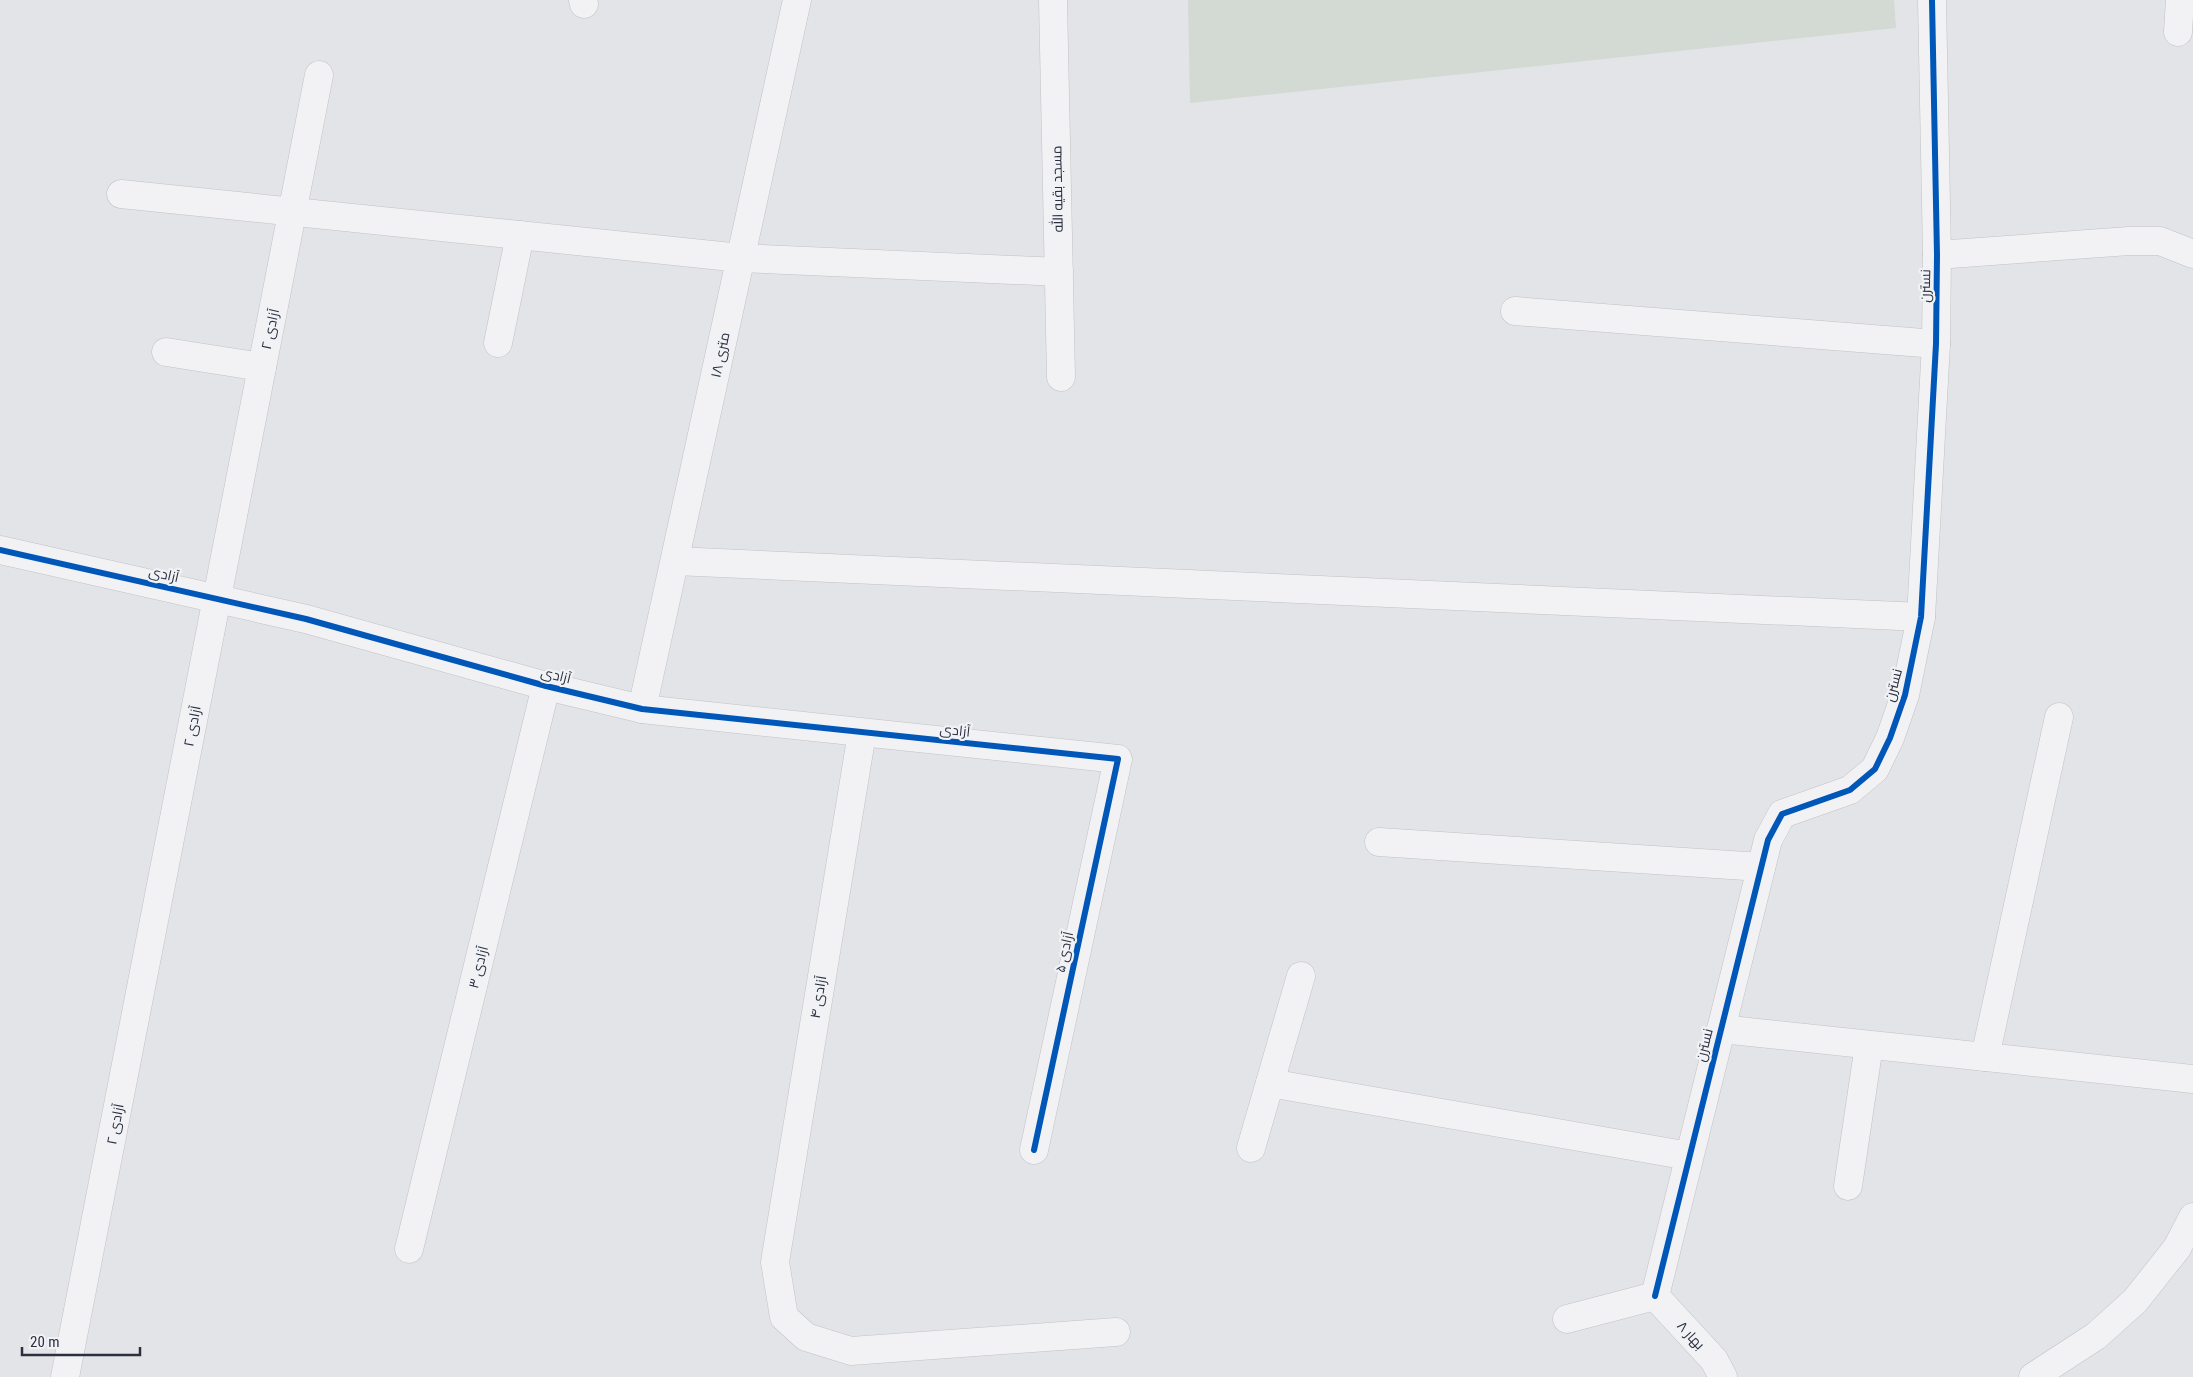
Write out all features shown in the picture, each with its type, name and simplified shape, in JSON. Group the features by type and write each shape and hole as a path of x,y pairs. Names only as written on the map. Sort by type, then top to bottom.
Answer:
{"street":[{"name":"۱۸ متری","path":"642,710 797,0"},
{"name":"مسجد بقیه الله","path":"1053,0 1061,377"},
{"name":"نسترن","path":"1655,1296 1768,840 1782,814 1850,790 1875,768 1890,738 1906,695 1922,617 1936,344 1937,255 1932,0"},
{"path":"2178,32 2180,0"},
{"name":"آزادی ۲","path":"65,1377 262,367 294,212 319,75"},
{"path":"121,194 741,258 1059,272"},
{"path":"498,343 520,235"},
{"path":"1937,255 2129,241 2160,241 2193,254"},
{"path":"1515,311 1936,344"},
{"path":"166,352 262,367"},
{"name":"آزادی","path":"0,550 306,619 546,686 642,710 1118,759"},
{"path":"675,561 1922,617"},
{"name":"آزادی ۳","path":"409,1249 546,686"},
{"path":"1985,1057 2059,717"},
{"name":"آزادی ۴","path":"862,733 775,1262 784,1317 806,1336 851,1351 1116,1332"},
{"name":"آزادی ۵","path":"1034,1150 1118,759"},
{"path":"1379,842 1761,867"},
{"path":"1251,1148 1301,976"},
{"path":"1720,1029 2193,1079"},
{"path":"1848,1186 1869,1045"},
{"path":"1270,1083 1689,1156"},
{"path":"2033,1377 2096,1336 2135,1300 2177,1248 2193,1217"},
{"path":"1567,1319 1655,1296"},
{"name":"بهار ۸","path":"1655,1296 1714,1360 1723,1377"}],"shaded area":[{"path":"1188,0 1894,0 1896,28 1190,103"}],"cycle path":[{"path":"1655,1296 1768,840 1782,814 1850,790 1875,769 1890,738 1905,695 1921,617 1936,344 1937,255 1932,0"},
{"path":"0,550 306,619 546,686 642,709 1118,759 1034,1150"}]}
